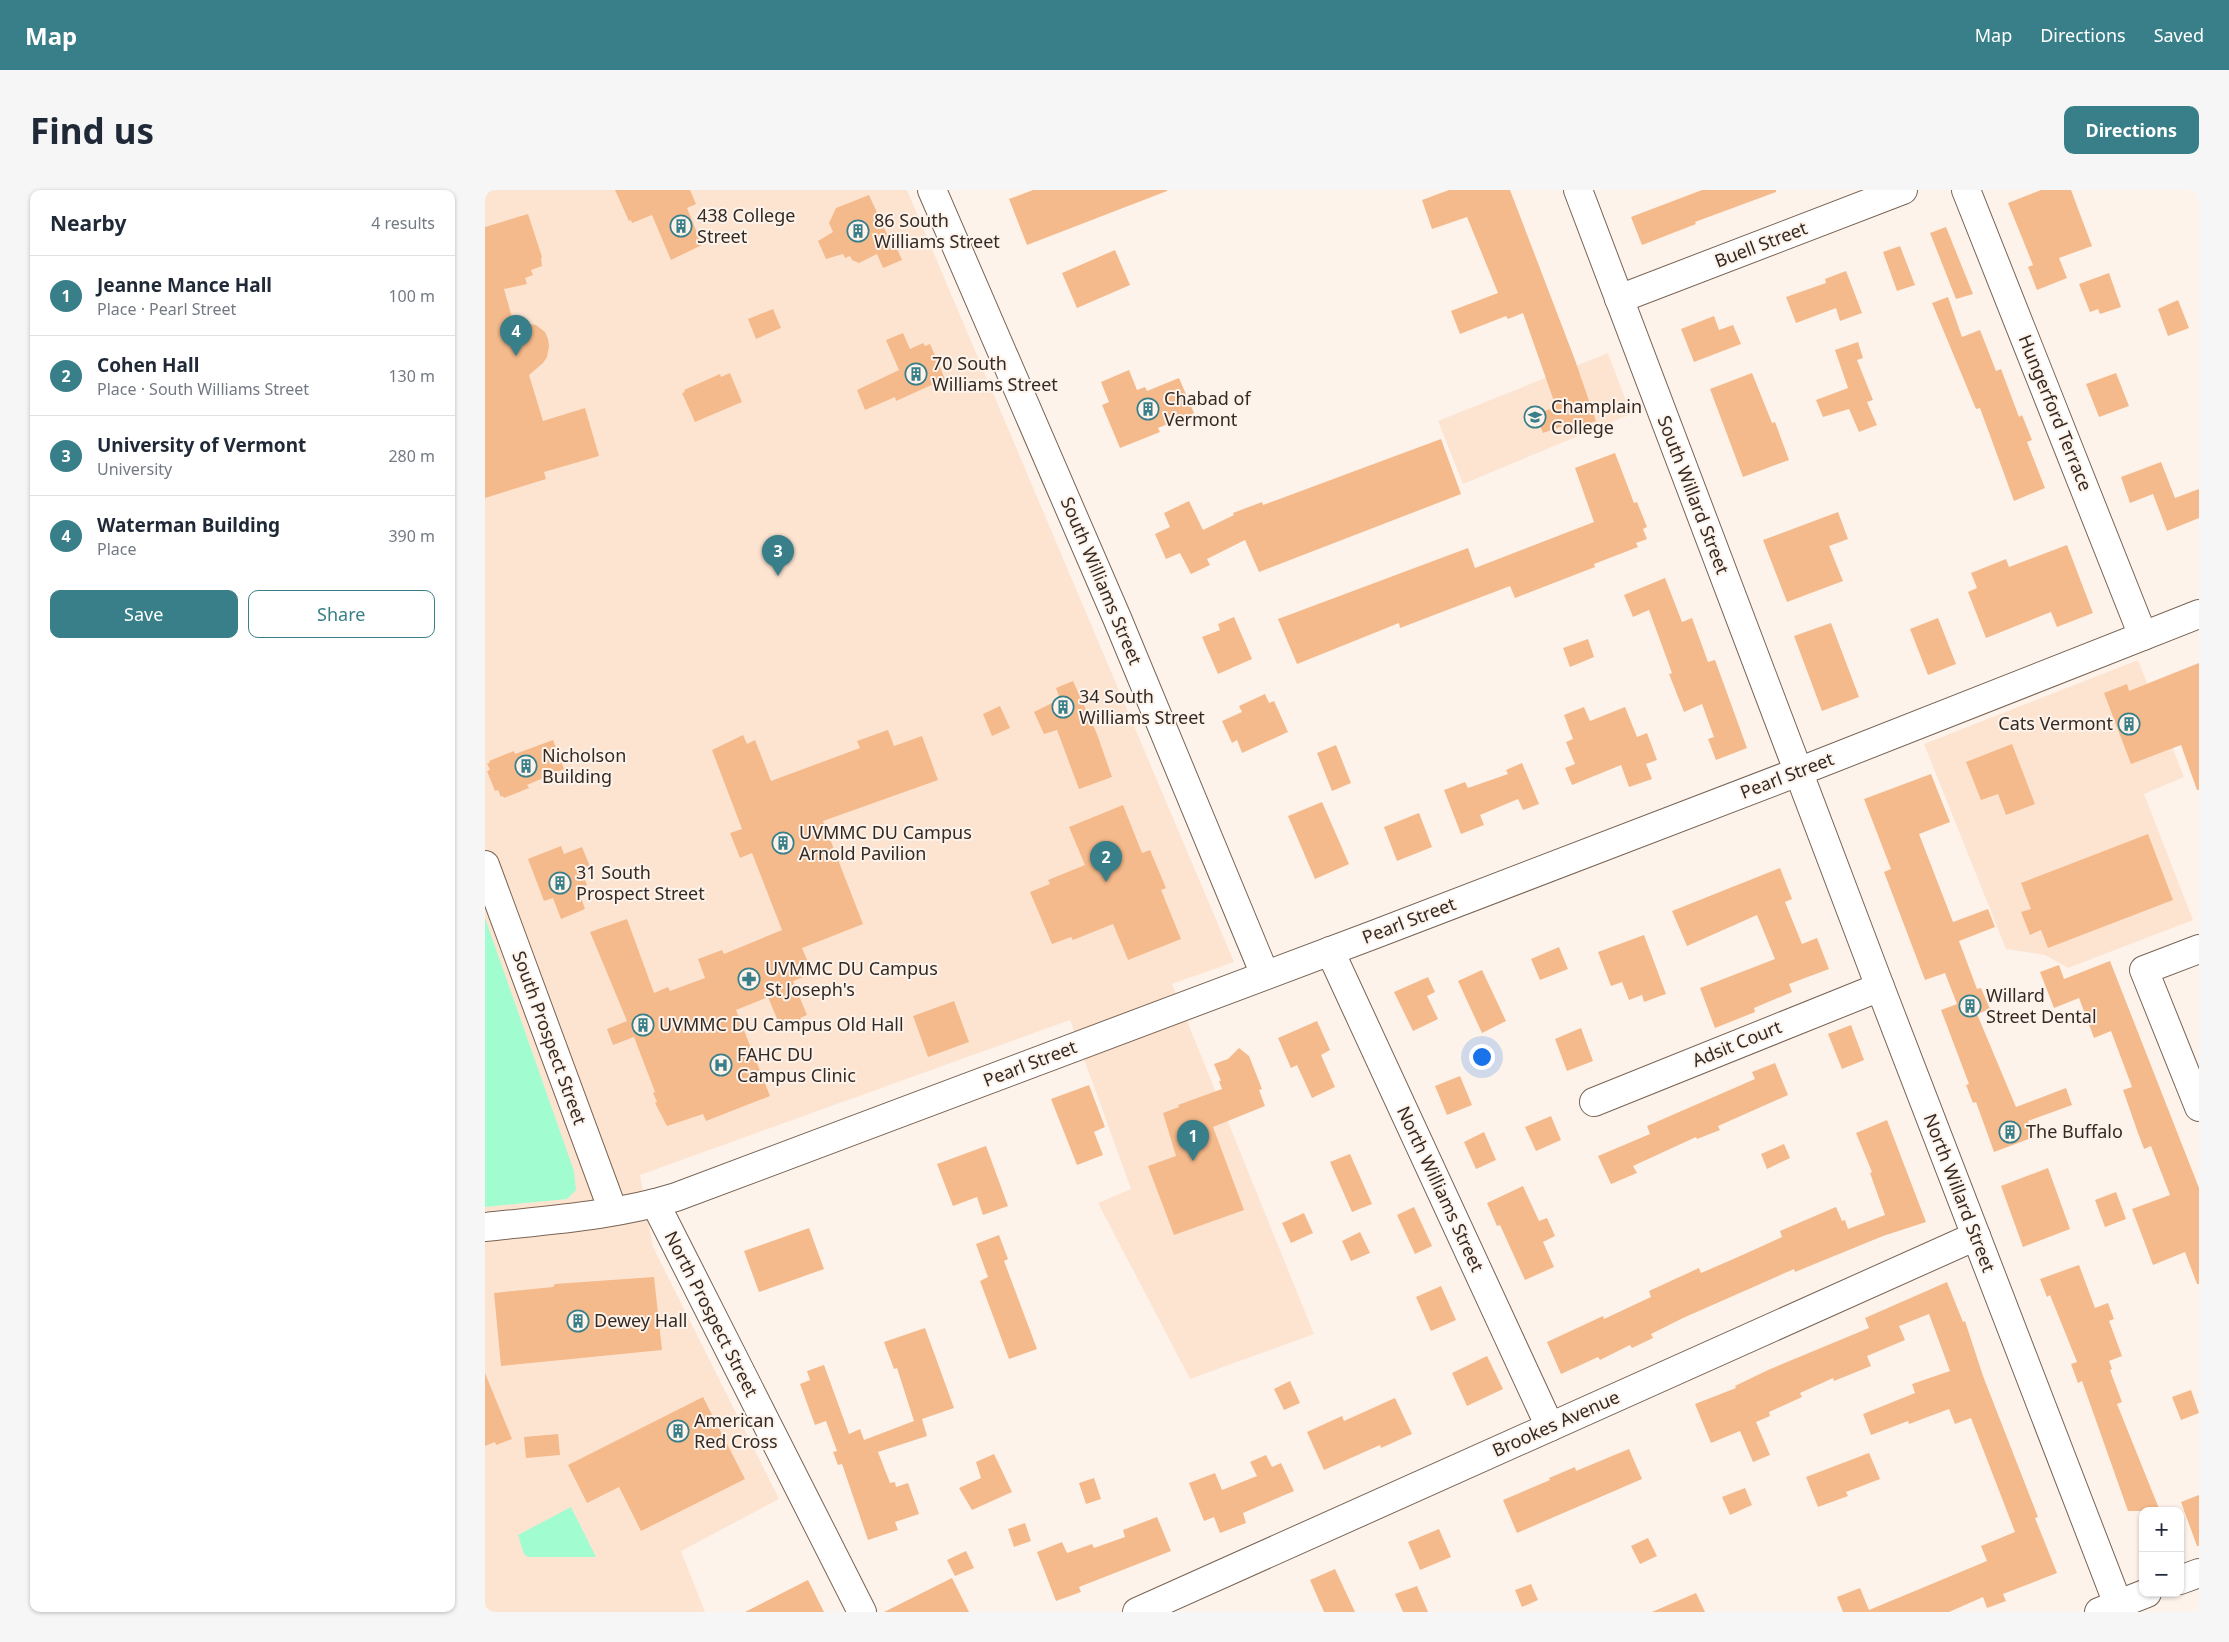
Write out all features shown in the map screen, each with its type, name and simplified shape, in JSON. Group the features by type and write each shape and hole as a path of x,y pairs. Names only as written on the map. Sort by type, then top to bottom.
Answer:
{"street":[{"name":"South Williams Street","path":"932,190 1117,618 1265,975"},
{"name":"South Willard Street","path":"1578,190 1798,772"},
{"name":"Buell Street","path":"1619,299 1903,190"},
{"name":"Hungerford Terrace","path":"1966,190 2143,636"},
{"name":"Pearl Street","path":"485,1227 567,1219 655,1203 1330,951 1798,772 2199,614"},
{"name":"North Willard Street","path":"1798,772 1976,1236 2113,1610"},
{"name":"South Prospect Street","path":"485,865 613,1211"},
{"path":"2199,949 2144,970 2199,1107"},
{"name":"North Williams Street","path":"1330,951 1550,1428"},
{"name":"Adsit Court","path":"1595,1102 1880,987"},
{"name":"North Prospect Street","path":"655,1203 862,1612"},
{"name":"Brookes Avenue","path":"1137,1612 1976,1236"},
{"path":"2184,1579 2199,1573"},
{"path":"2113,1610 2139,1597"}],"shaded area":[{"path":"485,190 907,190 1234,962 1172,984 1314,1334 1190,1379 1098,1203 1131,1189 1070,1020 640,1175 653,1247 779,1499 681,1551 705,1612 485,1612"},
{"name":"Champlain College","path":"1608,353 1631,414 1463,484 1438,421"},
{"path":"2138,660 2184,777 2144,794 2193,920 2068,968 2045,955 2006,949 1924,744"}],"green space":[{"path":"485,918 574,1171 576,1190 567,1199 485,1207"},
{"path":"571,1507 596,1557 528,1557 524,1554 518,1535"}],"building":[{"name":"438 College Street","path":"615,190 690,190 696,204 687,208 702,245 671,260 652,215 632,223 631,220 629,221"},
{"path":"1033,190 1167,191 1027,245 1009,199"},
{"path":"1449,190 1510,190 1575,360 1596,421 1566,432 1563,426 1543,433 1536,414 1556,407 1523,313 1508,319 1506,316 1460,334 1451,311 1498,293 1467,217 1432,229 1422,200"},
{"path":"1702,190 1776,190 1776,192 1695,222 1696,224 1642,245 1631,217"},
{"path":"2041,190 2071,190 2092,246 2059,258 2067,278 2037,290 2028,267 2033,265 2008,203"},
{"name":"86 South Williams Street","path":"869,195 892,245 895,244 902,260 883,268 877,254 859,263 852,260 850,256 845,258 843,254 826,259 818,241 833,232 829,223 836,208"},
{"path":"528,214 542,257 542,266 531,270 533,275 525,278 527,284 504,289 513,321 518,320 519,322 536,325 545,332 548,339 547,357 529,375 543,421 585,408 599,456 544,472 546,479 485,498 485,227"},
{"path":"1946,227 1973,294 1956,299 1930,233"},
{"path":"1900,246 1915,285 1897,291 1883,252"},
{"path":"1115,250 1130,285 1077,308 1062,273"},
{"path":"1846,271 1862,313 1840,321 1836,308 1796,323 1786,297 1826,283 1825,279"},
{"path":"2109,273 2121,307 2100,314 2098,309 2090,312 2079,284"},
{"path":"1948,297 1962,337 1980,330 1996,371 2001,369 2019,417 2022,415 2032,440 2027,442 2045,488 2014,501 1980,408 1976,409 1932,303"},
{"path":"2178,300 2189,328 2168,336 2158,309"},
{"path":"773,309 781,328 756,339 748,319"},
{"path":"1714,316 1719,330 1733,325 1741,344 1694,362 1681,329"},
{"name":"70 South Williams Street","path":"903,333 910,349 923,343 925,346 930,344 945,379 896,401 895,397 865,410 857,390 899,370 886,340"},
{"path":"1858,342 1863,358 1857,360 1873,400 1867,402 1877,425 1859,432 1849,409 1823,417 1816,400 1848,388 1835,350"},
{"name":"Chabad of Vermont","path":"1129,370 1137,390 1145,387 1147,391 1179,378 1194,413 1158,428 1160,432 1120,448 1102,405 1109,402 1101,382"},
{"path":"730,373 742,402 695,422 682,393 685,392 684,390 720,374 721,377"},
{"path":"1752,373 1772,423 1775,422 1789,460 1743,477 1710,389"},
{"path":"2116,373 2129,406 2099,417 2086,384"},
{"path":"1441,439 1461,494 1259,572 1245,540 1207,559 1210,565 1191,574 1180,553 1166,559 1155,534 1170,527 1164,513 1189,501 1203,530 1234,515 1233,513 1262,502 1263,505"},
{"path":"1615,453 1634,503 1637,502 1647,527 1643,529 1647,539 1636,543 1638,547 1594,564 1595,567 1515,598 1510,586 1400,628 1399,623 1297,664 1278,619 1468,548 1475,568 1594,522 1575,468"},
{"path":"2161,462 2175,498 2199,489 2199,518 2167,531 2153,494 2130,503 2121,477"},
{"path":"1838,512 1848,539 1829,546 1843,581 1787,602 1763,540"},
{"path":"2067,545 2093,613 2057,627 2051,612 1986,638 1968,592 1977,588 1971,573 2006,559 2009,567"},
{"path":"1665,578 1682,622 1692,618 1708,662 1715,660 1747,748 1716,760 1708,739 1714,737 1702,704 1684,712 1669,674 1672,673 1649,610 1633,617 1624,595"},
{"path":"1234,617 1252,659 1218,674 1202,637 1220,630 1218,624"},
{"path":"1938,618 1956,664 1928,675 1910,629"},
{"path":"1831,623 1859,697 1822,711 1794,636"},
{"path":"1588,639 1594,657 1570,667 1563,648"},
{"path":"2199,663 2199,790 2197,790 2181,745 2131,764 2104,693 2127,684 2129,691"},
{"path":"1073,681 1097,734 1112,777 1079,789 1057,730 1044,734 1034,712 1060,699 1056,688"},
{"path":"1265,694 1269,703 1274,701 1288,732 1242,753 1237,740 1232,743 1222,721 1242,712 1239,706"},
{"path":"1000,706 1010,728 992,736 983,714"},
{"path":"1584,707 1590,721 1625,707 1637,737 1647,733 1657,760 1646,764 1652,779 1629,787 1621,765 1572,785 1565,768 1575,764 1566,742 1573,739 1564,715"},
{"path":"888,730 894,746 922,736 938,780 823,821 863,924 802,948 810,967 806,976 793,981 807,1015 780,1026 768,997 736,1010 770,1096 706,1121 703,1114 667,1126 655,1103 657,1102 653,1093 655,1092 634,1037 613,1045 607,1029 627,1021 590,932 627,919 654,993 668,987 670,991 705,978 698,959 722,950 724,954 782,930 752,853 740,858 730,833 742,829 712,750 743,735 747,744 755,740 771,781 860,748 857,741"},
{"name":"Nicholson Building","path":"553,740 564,769 527,785 529,788 504,798 503,796 501,797 498,790 495,791 487,771 490,770 487,763 490,763 489,761 514,751 515,754"},
{"path":"2012,744 2035,804 2006,815 1998,794 1981,800 1966,762"},
{"path":"1336,745 1351,783 1332,791 1317,753"},
{"path":"1522,763 1539,804 1523,810 1518,799 1480,815 1484,825 1461,834 1444,790 1465,782 1468,788 1508,774 1506,770"},
{"path":"1931,774 1950,822 1919,834 1953,922 1988,909 1995,927 1959,941 1977,989 1981,988 1990,1009 1977,1014 2016,1107 2066,1088 2072,1105 2028,1121 2034,1137 1994,1152 1976,1102 1973,1103 1966,1085 1969,1084 1941,1010 1957,1004 1945,973 1925,980 1884,872 1891,869 1864,799"},
{"path":"1322,802 1349,864 1315,879 1288,816"},
{"path":"1123,805 1142,853 1150,850 1166,888 1161,890 1181,939 1128,960 1113,924 1073,940 1071,937 1052,944 1030,892 1050,884 1048,880 1085,865 1069,827"},
{"path":"1419,813 1432,847 1397,861 1384,827"},
{"path":"2148,834 2173,900 2048,948 2041,930 2030,935 2021,912 2031,909 2021,883"},
{"name":"31 South Prospect Street","path":"561,846 564,854 582,847 591,869 582,873 587,885 578,889 585,909 561,919 553,898 544,901 528,859"},
{"path":"1780,868 1792,899 1785,902 1802,944 1817,938 1829,969 1789,984 1792,992 1754,1008 1755,1012 1715,1028 1700,988 1775,959 1757,915 1687,946 1672,911"},
{"path":"1644,935 1666,994 1644,1002 1642,995 1629,1000 1622,982 1611,986 1598,952"},
{"path":"1559,947 1568,969 1540,980 1531,959"},
{"path":"2110,961 2199,1188 2199,1284 2197,1284 2185,1252 2153,1265 2132,1209 2170,1195 2151,1146 2144,1149 2138,1133 2123,1090 2132,1087 2111,1031 2094,1038 2079,998 2054,1008 2040,972 2059,965 2064,979"},
{"path":"1482,970 1506,1021 1482,1033 1458,981"},
{"path":"1428,977 1435,992 1427,996 1438,1019 1413,1031 1394,992"},
{"path":"954,1001 969,1042 928,1057 913,1016"},
{"path":"1317,1021 1330,1050 1321,1055 1335,1087 1312,1098 1297,1065 1291,1068 1278,1038"},
{"path":"1851,1025 1864,1060 1842,1069 1828,1034"},
{"path":"1581,1028 1593,1061 1567,1071 1555,1039"},
{"path":"1239,1048 1249,1056 1262,1089 1259,1090 1265,1106 1213,1127 1244,1210 1174,1235 1148,1166 1176,1156 1163,1113 1179,1107 1178,1105 1222,1089 1214,1064 1228,1059"},
{"path":"1775,1063 1788,1095 1718,1126 1720,1130 1697,1139 1696,1137 1633,1166 1637,1173 1611,1184 1598,1156 1650,1134 1647,1126 1755,1079 1752,1072"},
{"path":"1460,1076 1472,1105 1447,1115 1435,1086"},
{"path":"1089,1085 1105,1127 1094,1132 1103,1155 1077,1165 1051,1099"},
{"path":"1551,1116 1561,1140 1536,1151 1525,1127"},
{"path":"1887,1120 1926,1222 1883,1236 1795,1272 1794,1269 1683,1318 1651,1334 1653,1338 1632,1348 1630,1345 1600,1360 1598,1357 1561,1374 1547,1342 1603,1316 1604,1319 1651,1297 1649,1291 1699,1268 1701,1273 1738,1257 1782,1237 1780,1231 1836,1207 1842,1221 1845,1220 1848,1229 1885,1215 1870,1173 1872,1172 1856,1133"},
{"path":"1484,1132 1496,1160 1476,1169 1464,1142"},
{"path":"1784,1144 1790,1158 1767,1169 1761,1154"},
{"path":"986,1146 1008,1206 983,1215 977,1197 953,1206 937,1164"},
{"path":"1350,1154 1372,1204 1352,1212 1330,1162"},
{"path":"2048,1168 2070,1229 2023,1247 2001,1186"},
{"path":"1523,1186 1539,1221 1547,1218 1555,1236 1543,1242 1554,1267 1525,1280 1500,1225 1497,1226 1487,1203"},
{"path":"2116,1192 2126,1219 2105,1227 2095,1200"},
{"path":"1414,1207 1432,1246 1415,1254 1397,1215"},
{"path":"1304,1213 1313,1233 1291,1243 1282,1223"},
{"path":"809,1228 824,1269 759,1292 744,1251"},
{"path":"1360,1232 1370,1253 1351,1261 1342,1241"},
{"path":"999,1235 1008,1259 1004,1261 1037,1349 1009,1359 980,1281 988,1277 976,1244"},
{"path":"2079,1265 2095,1308 2108,1303 2114,1319 2109,1321 2122,1356 2109,1361 2112,1369 2110,1370 2122,1402 2117,1404 2158,1507 2139,1507 2139,1511 2128,1511 2082,1381 2078,1383 2071,1364 2077,1362 2050,1295 2047,1297 2040,1279"},
{"name":"Dewey Hall","path":"654,1277 662,1350 501,1366 494,1293 553,1287 555,1284"},
{"path":"1947,1282 1963,1322 1965,1321 1983,1376 2038,1517 2035,1518 2057,1573 2003,1594 2006,1601 1987,1608 1983,1597 1949,1612 1843,1612 1837,1597 1860,1588 1869,1610 1987,1561 1981,1546 2015,1532 1971,1418 1955,1424 1949,1409 1909,1424 1908,1421 1871,1435 1863,1414 1915,1393 1912,1384 1950,1371 1929,1314 1899,1326 1905,1340 1867,1356 1871,1366 1834,1381 1833,1378 1800,1393 1802,1397 1769,1412 1770,1416 1756,1422 1770,1455 1753,1462 1740,1431 1711,1443 1695,1404 1736,1388 1735,1386 1768,1370 1869,1328 1865,1318"},
{"path":"1441,1286 1456,1320 1431,1331 1416,1297"},
{"path":"925,1328 954,1408 922,1419 927,1436 878,1452 890,1483 895,1482 896,1487 908,1483 919,1514 895,1522 898,1530 868,1540 842,1464 838,1465 833,1452 837,1451 826,1421 815,1425 800,1384 810,1380 807,1371 824,1365 849,1434 860,1429 864,1440 914,1421 897,1368 894,1369 884,1342"},
{"path":"1487,1356 1503,1389 1467,1406 1452,1373"},
{"path":"485,1373 512,1439 496,1445 495,1442 485,1446"},
{"path":"1290,1381 1300,1403 1284,1410 1274,1389"},
{"path":"2191,1390 2199,1413 2181,1420 2172,1397"},
{"name":"American Red Cross","path":"703,1397 745,1479 641,1531 619,1487 587,1503 568,1465"},
{"path":"1395,1398 1412,1434 1381,1448 1380,1445 1324,1470 1307,1432 1342,1416 1344,1421"},
{"path":"558,1434 560,1455 526,1458 524,1437"},
{"path":"1629,1449 1642,1479 1517,1533 1503,1500 1575,1467 1576,1471"},
{"path":"1869,1453 1880,1479 1846,1492 1848,1496 1818,1507 1806,1477"},
{"path":"994,1454 1012,1492 972,1510 959,1488 981,1478 976,1462"},
{"path":"1266,1455 1272,1467 1281,1463 1294,1491 1243,1513 1246,1523 1220,1533 1214,1517 1204,1521 1189,1483 1215,1473 1222,1490 1257,1476 1250,1462"},
{"path":"1094,1478 1101,1499 1086,1504 1079,1483"},
{"path":"1745,1488 1752,1505 1730,1515 1722,1497"},
{"path":"2199,1495 2199,1546 2197,1546 2181,1502"},
{"path":"1157,1517 1171,1551 1079,1587 1081,1592 1056,1601 1037,1552 1062,1542 1067,1553 1092,1544 1094,1548 1125,1537 1123,1530"},
{"path":"1025,1523 1031,1541 1014,1547 1008,1529"},
{"path":"1439,1529 1451,1557 1420,1570 1408,1542"},
{"path":"1648,1538 1657,1556 1640,1564 1631,1546"},
{"path":"966,1551 974,1568 955,1576 947,1560"},
{"path":"1335,1569 1355,1612 1324,1612 1310,1580"},
{"path":"952,1578 969,1612 884,1612"},
{"path":"808,1580 824,1612 745,1612"},
{"path":"1531,1584 1538,1600 1522,1607 1515,1590"},
{"path":"1417,1586 1428,1612 1403,1612 1395,1594"},
{"path":"1696,1593 1705,1612 1652,1612"}],"place":[{"name":"438 College Street","path":"681,226"},
{"name":"86 South Williams Street","path":"858,231"},
{"name":"Waterman Building","path":"516,356"},
{"name":"70 South Williams Street","path":"916,374"},
{"name":"Chabad of Vermont","path":"1148,409"},
{"name":"Champlain College","path":"1535,417"},
{"name":"University of Vermont","path":"778,576"},
{"name":"34 South Williams Street","path":"1063,707"},
{"name":"Cats Vermont","path":"2129,724"},
{"name":"Nicholson Building","path":"526,766"},
{"name":"UVMMC DU Campus Arnold Pavilion","path":"783,843"},
{"name":"Cohen Hall","path":"1106,882"},
{"name":"31 South Prospect Street","path":"560,883"},
{"name":"UVMMC DU Campus St Joseph's","path":"749,979"},
{"name":"Willard Street Dental","path":"1970,1006"},
{"name":"UVMMC DU Campus Old Hall","path":"643,1025"},
{"name":"FAHC DU Campus Clinic","path":"721,1065"},
{"name":"The Buffalo","path":"2010,1132"},
{"name":"Jeanne Mance Hall","path":"1193,1161"},
{"name":"Dewey Hall","path":"578,1321"},
{"name":"American Red Cross","path":"678,1431"}]}
